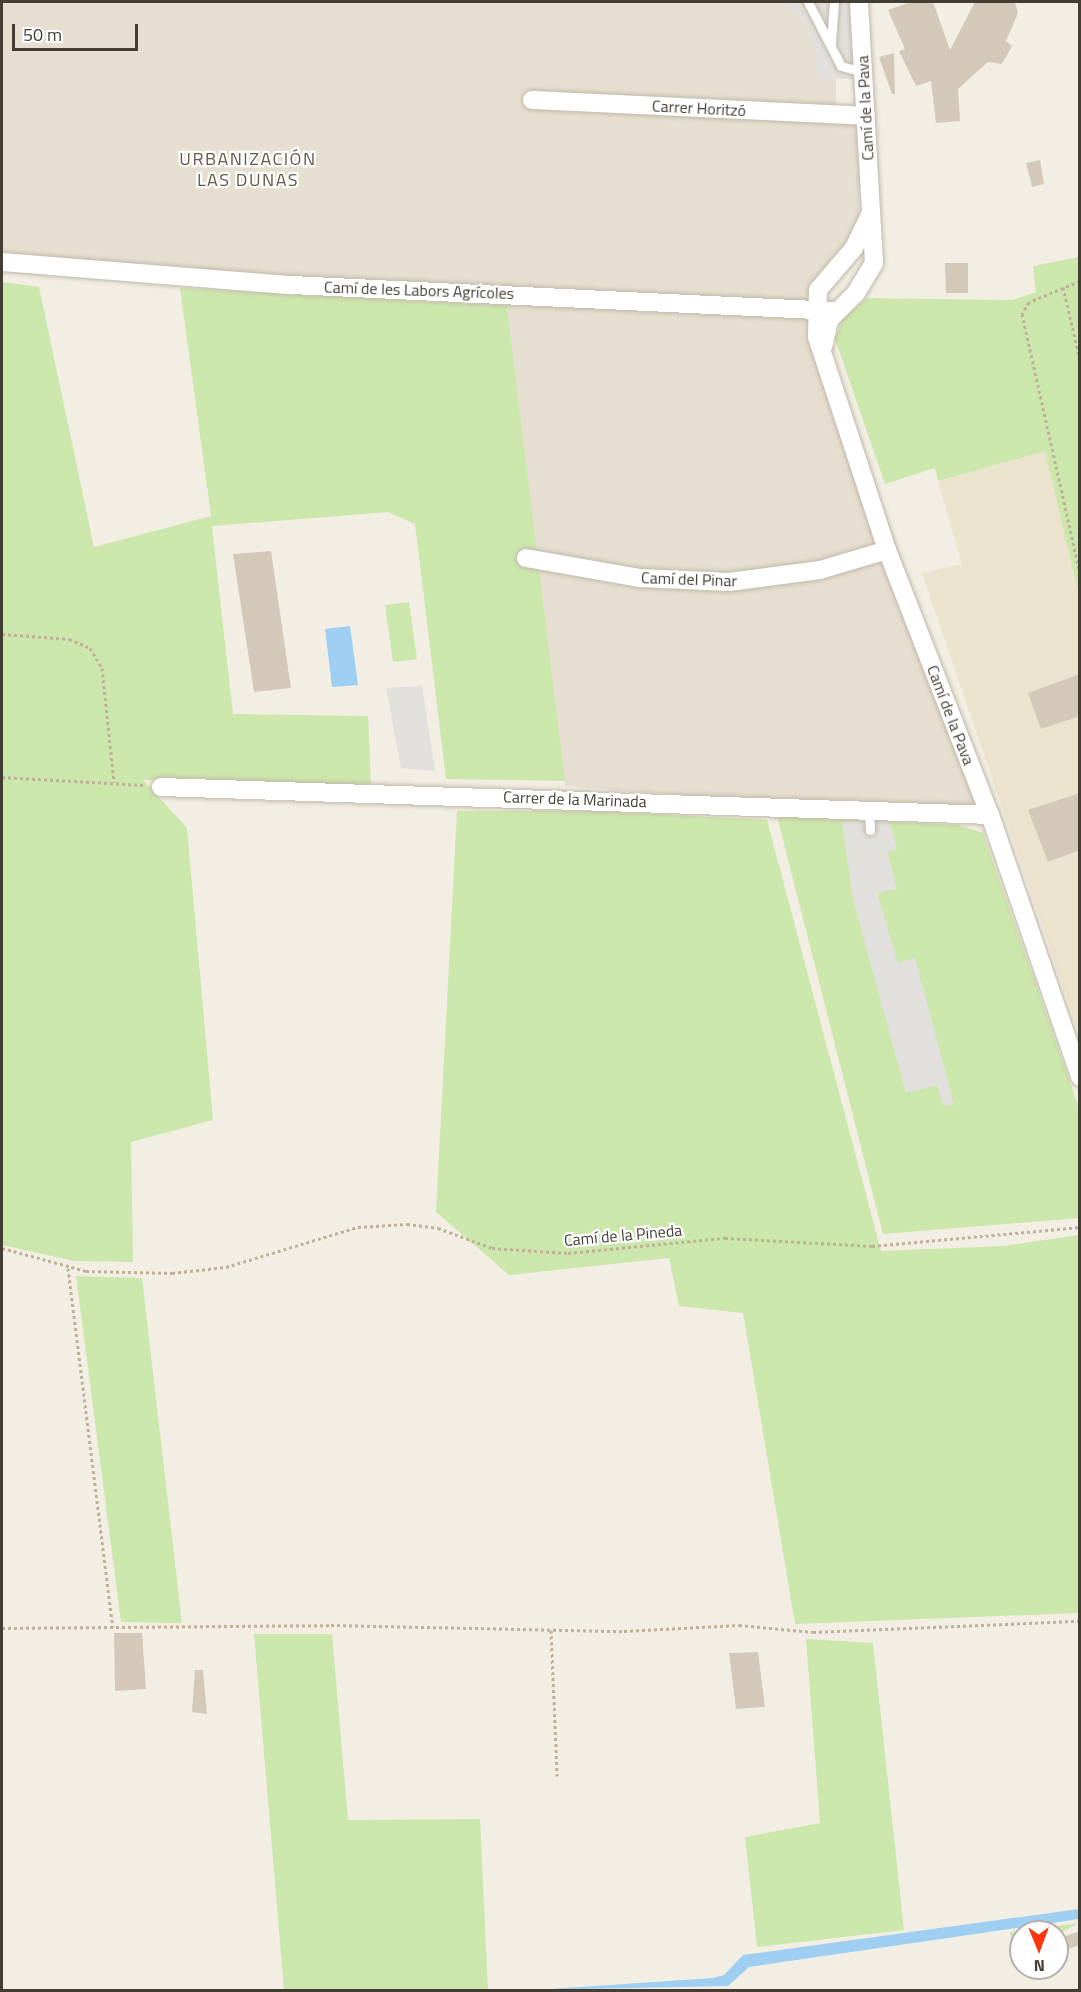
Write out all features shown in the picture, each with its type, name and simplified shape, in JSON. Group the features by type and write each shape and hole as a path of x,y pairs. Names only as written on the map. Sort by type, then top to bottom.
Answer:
{"street":[{"name":"Camí de la Pava","path":"822,352 826,328 836,311 871,271 860,2"},
{"name":"Carrer Horitzó","path":"532,100 866,116"},
{"name":"Camí de la Pava","path":"870,215 854,248 818,290 814,308 822,352 887,550 990,815 1080,1077"},
{"name":"Camí de les Labors Agrícoles","path":"2,262 291,285 814,308 836,311"},
{"name":"Camí del Pinar","path":"526,558 640,578 729,582 820,570 887,550"},
{"name":"Carrer de la Marinada","path":"161,787 990,815"}],"lane":[{"path":"808,2 841,66 863,72"},
{"path":"831,46 834,2"},
{"path":"869,811 870,830"}],"path":[{"path":"1080,281 1029,302 1022,314 1080,573"},
{"path":"1063,287 1080,360"},
{"path":"2,634 69,639 90,648 102,668 114,782"},
{"path":"2,777 82,785 114,782 161,787"},
{"name":"Camí de la Pineda","path":"2,1248 68,1268 172,1273 217,1269 358,1227 407,1224 438,1228 492,1248 568,1254 724,1238 872,1246 1080,1227"},
{"path":"68,1268 113,1627"},
{"path":"2,1628 551,1630 739,1625 813,1632 1080,1621"},
{"path":"551,1630 557,1776"}],"shaded area":[{"path":"2,2 802,2 836,76 836,109 862,111 858,233 811,300 992,820 565,786 507,306 2,272"},
{"path":"781,2 859,2 864,79 820,79 809,28"},
{"path":"1046,450 1079,595 1079,1033 922,573 962,564 938,481"},
{"path":"422,686 435,771 401,768 386,688"},
{"path":"889,821 897,849 887,852 897,889 877,893 898,963 915,958 954,1104 943,1106 937,1085 906,1093 853,899 842,822"}],"green space":[{"path":"1080,257 1079,595 1045,451 938,481 935,468 885,484 835,339 843,319 867,298 1012,300 1036,292 1033,266"},
{"path":"2,282 39,287 94,547 211,516 180,288 507,306 565,781 446,779 415,524 388,512 212,526 233,714 368,716 371,785 143,780 187,828 213,1120 131,1142 133,1262 74,1261 2,1245"},
{"path":"409,602 417,659 393,662 385,605"},
{"path":"457,811 591,811 767,820 881,1251 1004,1246 1079,1235 1079,1613 795,1624 743,1313 679,1306 669,1258 509,1275 436,1212"},
{"path":"777,816 958,825 983,833 1079,1108 1079,1218 883,1234"},
{"path":"76,1276 142,1278 182,1623 121,1622"},
{"path":"254,1634 332,1634 348,1820 480,1819 488,1990 284,1990"},
{"path":"806,1639 873,1643 904,1930 757,1947 745,1837 820,1823"}],"water":[{"path":"350,626 358,685 332,687 325,629"},
{"path":"1079,1909 1079,1919 1009,1920 1009,1929 749,1967 728,1986 536,1990 713,1978 724,1975 743,1955"}],"building":[{"path":"911,2 933,2 950,50 975,2 1015,2 1018,13 1006,41 1012,46 1002,64 988,62 958,89 960,121 936,123 931,81 916,86 899,51 905,49 888,10"},
{"path":"894,53 895,94 892,94 879,57"},
{"path":"1040,160 1044,184 1032,187 1026,163"},
{"path":"945,263 968,263 968,293 946,293"},
{"path":"271,551 291,688 254,692 233,554"},
{"path":"1080,674 1080,716 1041,729 1028,693"},
{"path":"1080,793 1080,850 1048,862 1028,810"},
{"path":"114,1633 142,1633 146,1689 115,1691"},
{"path":"758,1652 765,1707 736,1709 729,1653"},
{"path":"195,1670 203,1670 207,1714 192,1712"},
{"path":"1080,1931 1080,1945 1069,1949 1069,1935"}],"district":[{"name":"URBANIZACIÓN LAS DUNAS","path":"248,170"}]}
